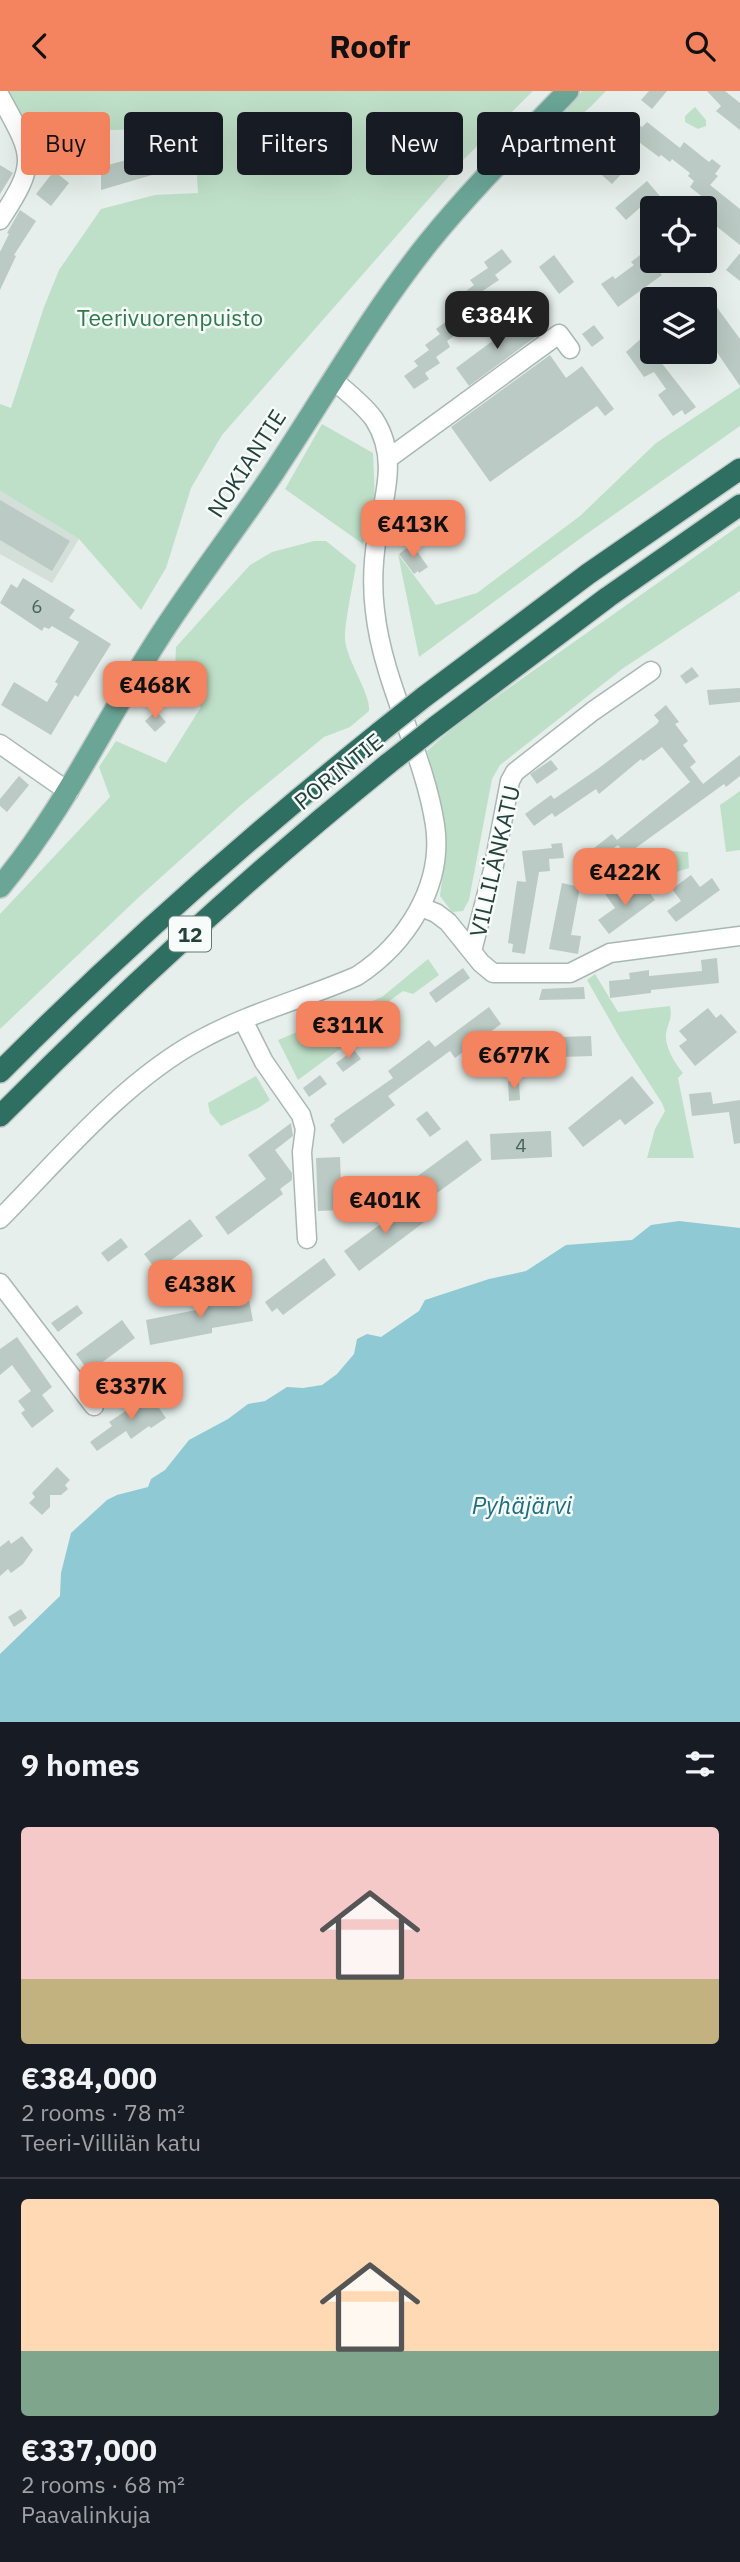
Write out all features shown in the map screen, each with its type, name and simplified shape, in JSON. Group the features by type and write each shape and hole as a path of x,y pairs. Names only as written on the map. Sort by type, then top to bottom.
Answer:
{"highway":[{"name":"PORINTIE","path":"0,1072 221,863 380,732 588,573 740,469"},
{"name":"PORINTIE","path":"0,1116 153,966 308,829 435,727 608,597 740,505"}],"main road":[{"name":"NOKIANTIE","path":"0,887 40,836 69,792 130,683 275,470 391,292 429,241 568,91"}],"street":[{"path":"0,96 25,145 28,162 22,185 0,220"},
{"path":"389,458 559,334 570,349"},
{"path":"0,1219 119,1099 147,1075 198,1041 243,1020 356,976 375,965 399,940 421,907 435,854 435,826 416,753 380,644 375,610 375,559 389,479 389,458 383,437 373,418 332,379"},
{"name":"VILLILÄNKATU","path":"472,951 496,857 510,781 515,772 593,711 651,671"},
{"path":"0,744 69,792"},
{"path":"421,907 448,922 481,963 493,973 570,973 610,953 740,936"},
{"path":"243,1020 264,1062 300,1115 305,1129 302,1152 307,1239"},
{"path":"0,1283 94,1406"}],"shaded area":[{"path":"0,491 79,539 52,583 0,554"}],"green space":[{"name":"Teerivuorenpuisto","path":"6,91 533,91 512,112 477,112 477,146 463,160 463,112 366,112 366,175 450,175 222,435 191,488 166,568 141,610 79,539 0,491 0,404 11,408 59,270 101,209 155,195 198,193 197,175 223,175 223,112 124,112 124,130 110,130 110,112 21,112 21,117"},
{"path":"582,91 606,91 584,112 562,112"},
{"path":"695,107 706,120 706,126 698,129 685,122 685,116"},
{"path":"511,303 522,319 504,331 494,317"},
{"path":"740,387 740,426 419,657 398,554 436,605 477,593 580,516 656,443"},
{"path":"322,424 373,453 375,501 363,544 285,489"},
{"path":"740,525 740,591 622,669 500,765 492,779 469,900 463,911 452,912 440,896 442,822 427,751 456,725"},
{"path":"314,541 326,541 356,565 345,638 349,657 369,704 369,711 350,727 324,737 240,806 0,1029 0,914 110,797 99,767 116,741 166,763 201,707 175,669 176,647 250,565 272,552"},
{"path":"740,791 740,850 726,852 720,805"},
{"path":"688,852 689,868 660,877 651,867 663,853"},
{"path":"428,959 439,975 413,994 403,991 359,1023 352,1040 298,1080 278,1040 382,997"},
{"path":"595,974 618,1012 670,1006 666,1040 683,1073 678,1078 694,1158 647,1158 655,1129 665,1111 587,980"},
{"path":"256,1076 270,1100 221,1126 210,1113 208,1103"}],"water":[{"name":"Pyhäjärvi","path":"679,1221 740,1228 740,1722 0,1722 0,1654 60,1596 61,1573 71,1533 107,1500 148,1487 151,1479 165,1470 189,1440 228,1419 248,1404 265,1401 287,1387 322,1385 337,1374 354,1354 357,1339 367,1334 381,1337 419,1311 425,1300 489,1279 526,1271 566,1245 632,1240 651,1225"}],"building":[{"path":"649,91 667,91 652,109 641,100"},
{"path":"707,91 725,91 740,103 740,130 716,111 721,106"},
{"path":"647,122 680,148 684,142 709,162 712,159 721,166 715,174 718,176 710,185 740,209 740,245 717,227 717,196 701,196 690,187 694,181 688,176 690,173 672,159 670,162 661,155 659,157 640,143 640,126 642,127"},
{"path":"124,161 124,175 152,175 101,190 101,175 110,175 110,164"},
{"path":"0,165 13,173 0,194"},
{"path":"51,175 59,175 69,183 51,206 36,194"},
{"path":"602,175 620,175 612,184"},
{"path":"647,181 660,196 640,196 640,208 626,220 615,208"},
{"path":"20,210 36,221 14,255 16,256 0,290 0,252"},
{"path":"502,249 512,262 495,275 499,280 481,292 485,298 467,311 457,298 474,285 470,280 488,268 484,262"},
{"path":"740,253 740,281 726,270"},
{"path":"554,255 574,282 559,294 539,267"},
{"path":"640,255 640,273 662,275 646,287 640,287 640,291 618,307 601,284 613,276 615,279 634,265 631,262"},
{"path":"717,307 740,339 740,386 717,352"},
{"path":"452,317 461,331 447,341 450,347 436,357 440,363 425,373 429,379 414,389 404,376 418,366 414,361 429,350 425,345 440,334 436,329"},
{"path":"525,317 538,335 469,386 456,368"},
{"path":"594,325 604,338 592,347 582,334"},
{"path":"640,340 640,364 662,364 696,407 685,415 682,410 673,416 658,395 666,389 654,372 644,377 626,352"},
{"path":"550,355 566,378 582,366 614,409 605,416 597,406 490,482 451,427"},
{"path":"0,500 70,541 52,571 0,540"},
{"path":"412,544 428,567 414,574 399,554"},
{"path":"23,578 75,610 69,618 111,644 51,735 1,705 14,682 47,702 58,684 55,682 79,642 52,626 49,629 44,627 42,631 0,603 11,584 17,588"},
{"path":"692,667 699,676 686,684 680,676"},
{"path":"156,678 167,686 156,700 146,692"},
{"path":"740,688 740,702 709,705 707,690"},
{"path":"666,705 679,722 675,724 688,741 683,745 696,762 690,767 703,784 740,755 740,776 726,787 724,784 626,855 618,845 586,869 579,860 612,834 617,840 690,782 662,747 643,761 641,759 599,794 596,789 555,817 552,813 534,826 525,814 551,795 554,799 657,724 659,721 654,715"},
{"path":"156,711 166,722 155,732 145,721"},
{"path":"551,760 558,769 537,784 530,774"},
{"path":"19,776 29,785 7,812 0,806 0,799"},
{"path":"562,843 564,858 549,859 550,871 539,872 525,954 512,952 513,944 508,943 517,881 526,882 522,851 552,848 551,844"},
{"path":"691,875 700,887 712,878 720,890 676,922 667,911 681,901 672,889"},
{"path":"562,883 580,887 571,935 581,936 578,954 549,949"},
{"path":"644,886 655,900 609,934 598,920 615,908 603,891 613,893 621,887 629,898"},
{"path":"717,958 719,983 651,990 651,993 610,998 609,981 630,979 629,973 649,970 649,976 702,971 701,960"},
{"path":"463,968 470,978 436,1003 429,993"},
{"path":"584,987 585,999 539,1000 542,989"},
{"path":"489,1007 501,1024 455,1058 450,1051 388,1096 395,1105 343,1144 330,1125 334,1119 393,1078 388,1071 429,1040 435,1047"},
{"path":"708,1008 716,1018 721,1014 737,1032 695,1066 679,1046 687,1040 679,1031"},
{"path":"377,1021 384,1030 366,1042 360,1033"},
{"path":"591,1036 592,1056 530,1058 529,1038"},
{"path":"354,1050 361,1059 343,1072 336,1063"},
{"path":"320,1075 327,1084 309,1097 303,1088"},
{"path":"632,1076 654,1103 625,1125 620,1119 583,1147 568,1128"},
{"path":"519,1080 520,1100 509,1101 508,1081"},
{"path":"711,1092 713,1104 740,1100 740,1143 734,1144 729,1112 692,1116 689,1094"},
{"path":"427,1111 441,1129 430,1137 416,1119"},
{"path":"291,1123 293,1136 275,1150 292,1173 292,1180 280,1189 283,1194 228,1235 215,1217 266,1179 248,1155"},
{"path":"551,1131 552,1157 491,1160 490,1134"},
{"path":"467,1140 482,1160 426,1201 411,1181"},
{"path":"340,1157 342,1210 318,1211 316,1158"},
{"path":"412,1201 427,1220 359,1271 344,1251"},
{"path":"190,1219 203,1236 157,1271 144,1254"},
{"path":"121,1238 128,1247 108,1262 101,1253"},
{"path":"324,1258 336,1275 283,1315 277,1308 272,1312 265,1302"},
{"path":"248,1294 253,1321 212,1328 212,1333 150,1345 146,1320 206,1308 205,1302"},
{"path":"77,1305 83,1313 58,1332 51,1323"},
{"path":"122,1320 135,1338 89,1372 76,1354"},
{"path":"17,1337 52,1387 42,1395 54,1411 32,1428 21,1413 25,1410 18,1401 31,1391 12,1365 0,1375 0,1349"},
{"path":"150,1395 166,1418 131,1439 126,1431 97,1451 90,1442 112,1426 109,1422"},
{"path":"57,1467 70,1480 65,1485 68,1489 61,1495 50,1495 50,1507 42,1515 29,1503 35,1497 32,1493"},
{"path":"22,1536 33,1550 23,1564 11,1573 8,1569 0,1576 0,1547 9,1540 11,1544"},
{"path":"21,1609 27,1618 14,1627 8,1617"}]}
